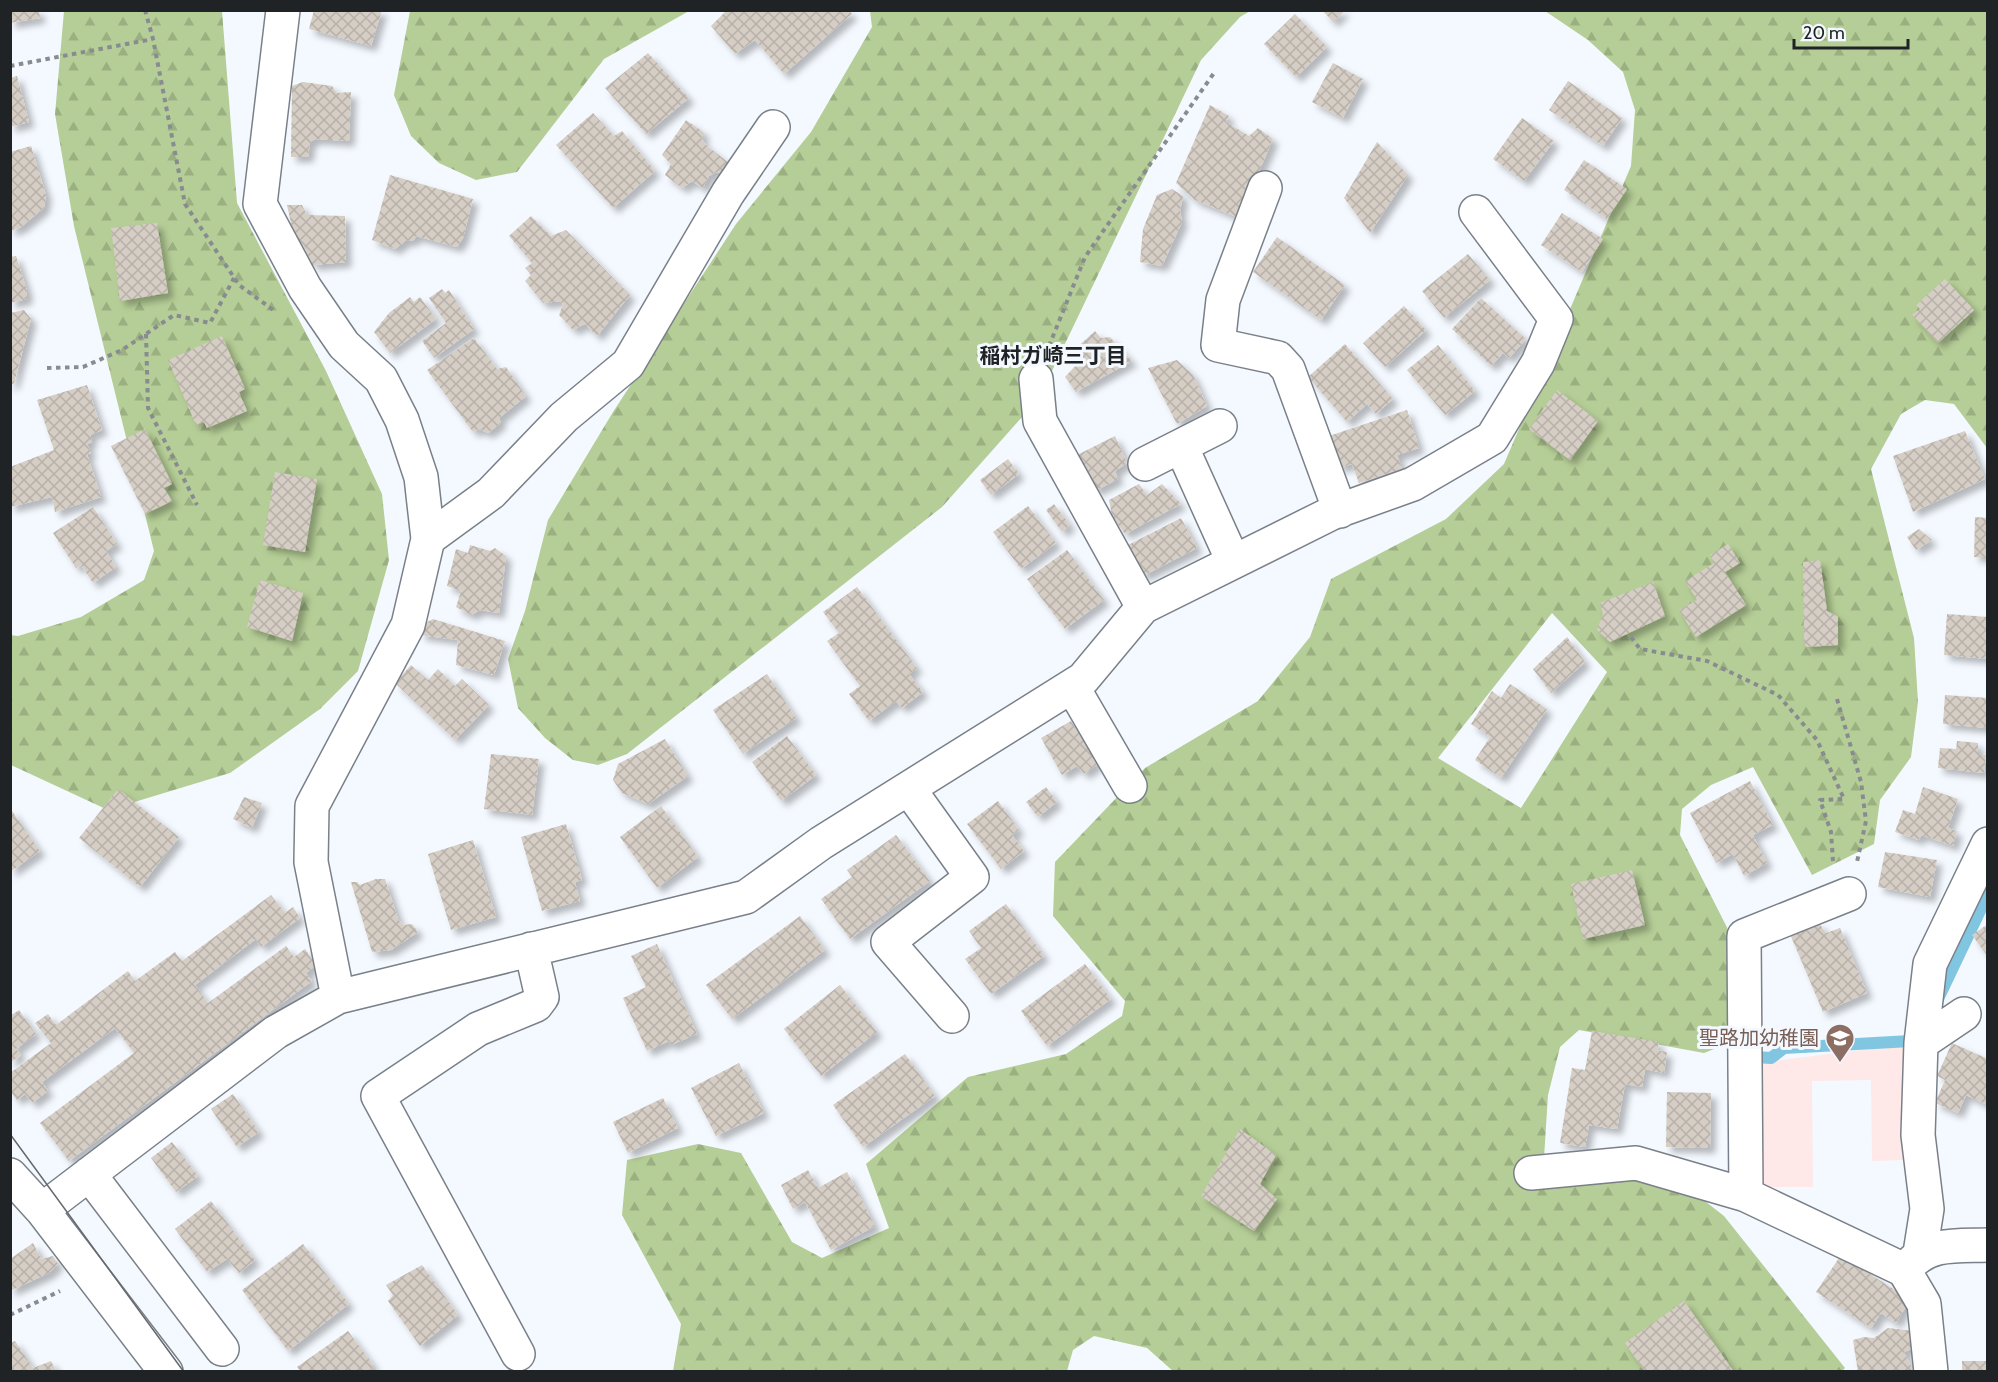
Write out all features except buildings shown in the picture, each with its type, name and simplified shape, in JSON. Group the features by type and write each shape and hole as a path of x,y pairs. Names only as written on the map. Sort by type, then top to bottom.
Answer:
{"street":[{"path":"283,10 260,204 304,288 344,345 381,379 402,420 421,477 428,539 408,625 312,806 311,862 338,997"},
{"path":"428,539 491,494 564,417 628,364 728,193 774,127"},
{"path":"1265,188 1223,300 1218,345 1278,358 1288,369 1340,511"},
{"path":"28,1207 89,1174 276,1032 338,997 747,897 820,843 1083,679 1143,607 1233,561 1340,511 1413,484 1492,438 1538,363 1556,319 1476,212"},
{"path":"1036,379 1040,421 1143,607"},
{"path":"1145,464 1220,426"},
{"path":"1181,446 1233,561"},
{"path":"1072,686 1130,786"},
{"path":"909,789 972,877 888,942 952,1016"},
{"path":"1931,1371 1924,1304 1912,1262 1927,1209 1918,1135 1921,1035 1930,964 1988,844"},
{"path":"1746,1195 1744,936 1849,894"},
{"path":"518,1354 378,1096 478,1029 536,1005 542,997 531,949"},
{"path":"1921,1035 1964,1014"},
{"path":"1531,1173 1636,1163 1746,1195 1912,1262 1943,1246 1988,1245"},
{"path":"89,1174 222,1349"},
{"path":"10,1175 28,1207 93,1275 166,1371"}],"path":[{"path":"145,10 153,39 184,204 239,285 284,318"},
{"path":"10,66 153,39"},
{"path":"1036,379 1085,257 1214,73"},
{"path":"47,368 83,367 122,350 174,315 210,323 234,278"},
{"path":"146,333 148,408 197,506"},
{"path":"1631,637 1640,649 1707,661 1778,695 1817,740 1844,799 1820,800 1831,832 1831,856 1849,894"},
{"path":"1837,699 1861,782 1866,821 1849,894"},
{"path":"10,1315 93,1275"}],"shaded area":[{"path":"1905,1045 1905,1160 1872,1161 1871,1080 1812,1081 1813,1187 1762,1187 1754,1063"}],"green space":[{"path":"410,10 689,11 604,59 517,172 476,180 439,163 411,136 394,95"},
{"path":"64,11 222,11 237,203 326,371 382,494 389,560 358,671 320,709 230,773 108,810 11,765 10,635 18,636 81,617 144,580 154,551 74,226 55,114"},
{"path":"870,11 1250,11 1240,17 1201,60 1039,398 942,507 627,754 598,765 573,760 545,738 518,708 508,659 525,611 548,520 613,412 736,224 811,132 872,27"},
{"path":"1545,11 1987,11 1987,448 1954,404 1925,400 1901,414 1871,469 1914,638 1918,702 1911,757 1880,800 1874,844 1812,875 1753,767 1711,785 1682,809 1680,835 1739,951 1737,1040 1704,1053 1579,1030 1560,1047 1548,1095 1544,1158 1651,1159 1724,1216 1845,1368 1842,1371 1174,1372 1147,1348 1094,1336 1073,1350 1067,1371 673,1371 681,1324 622,1215 627,1160 698,1144 741,1153 792,1242 822,1258 889,1228 866,1164 968,1077 1066,1054 1122,1016 1125,1001 1053,916 1055,862 1145,768 1258,701 1310,637 1331,579 1446,519 1504,464 1631,166 1635,110 1623,72 1588,40","holes":["1552,613 1607,672 1521,808 1438,758"]}],"waterway":[{"path":"1938,999 1988,894"},
{"path":"1755,1057 1771,1058 1784,1048 1911,1041 1919,1035"}],"tram line":[{"path":"10,1134 184,1372"}],"place":[{"name":"聖路加幼稚園","path":"1840,1064"}],"district":[{"name":"稲村ガ崎三丁目","path":"1053,356"}]}
